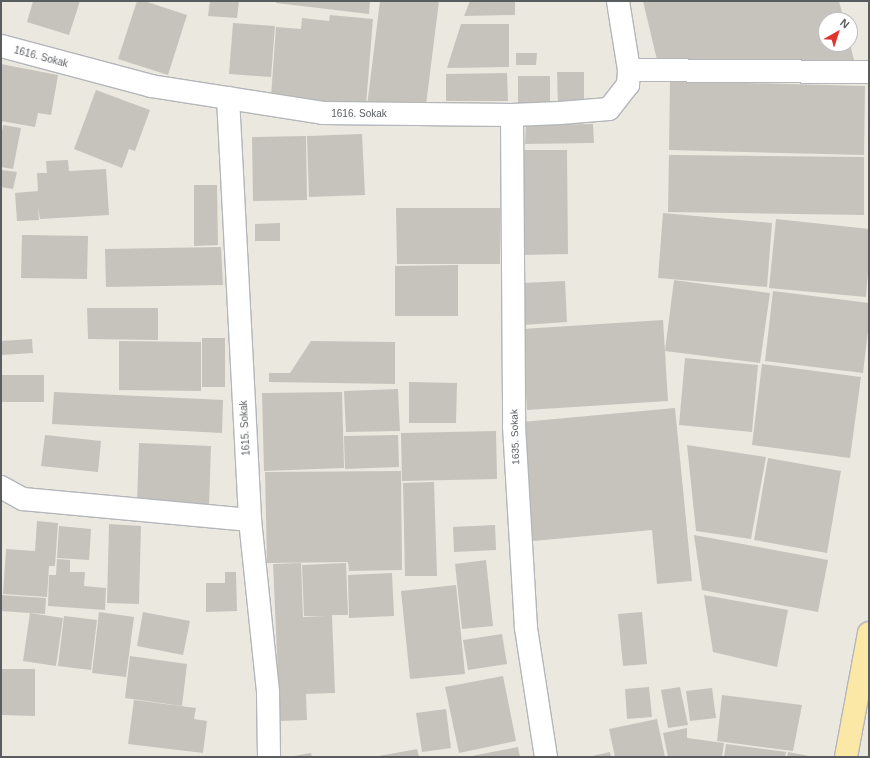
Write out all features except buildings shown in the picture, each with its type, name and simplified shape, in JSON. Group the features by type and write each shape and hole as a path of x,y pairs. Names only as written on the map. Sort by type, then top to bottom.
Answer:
{"main road":[{"path":"846,757 869,633"}],"street":[{"name":"1616. Sokak","path":"1,46 151,86 323,113 512,115 609,109 628,85 629,70 618,1"},
{"path":"629,70 869,72"},
{"name":"1615. Sokak","path":"228,98 250,520 268,692 270,757"},
{"name":"1635. Sokak","path":"512,115 514,426 526,628 546,757"},
{"path":"1,487 23,499 250,520"}]}
